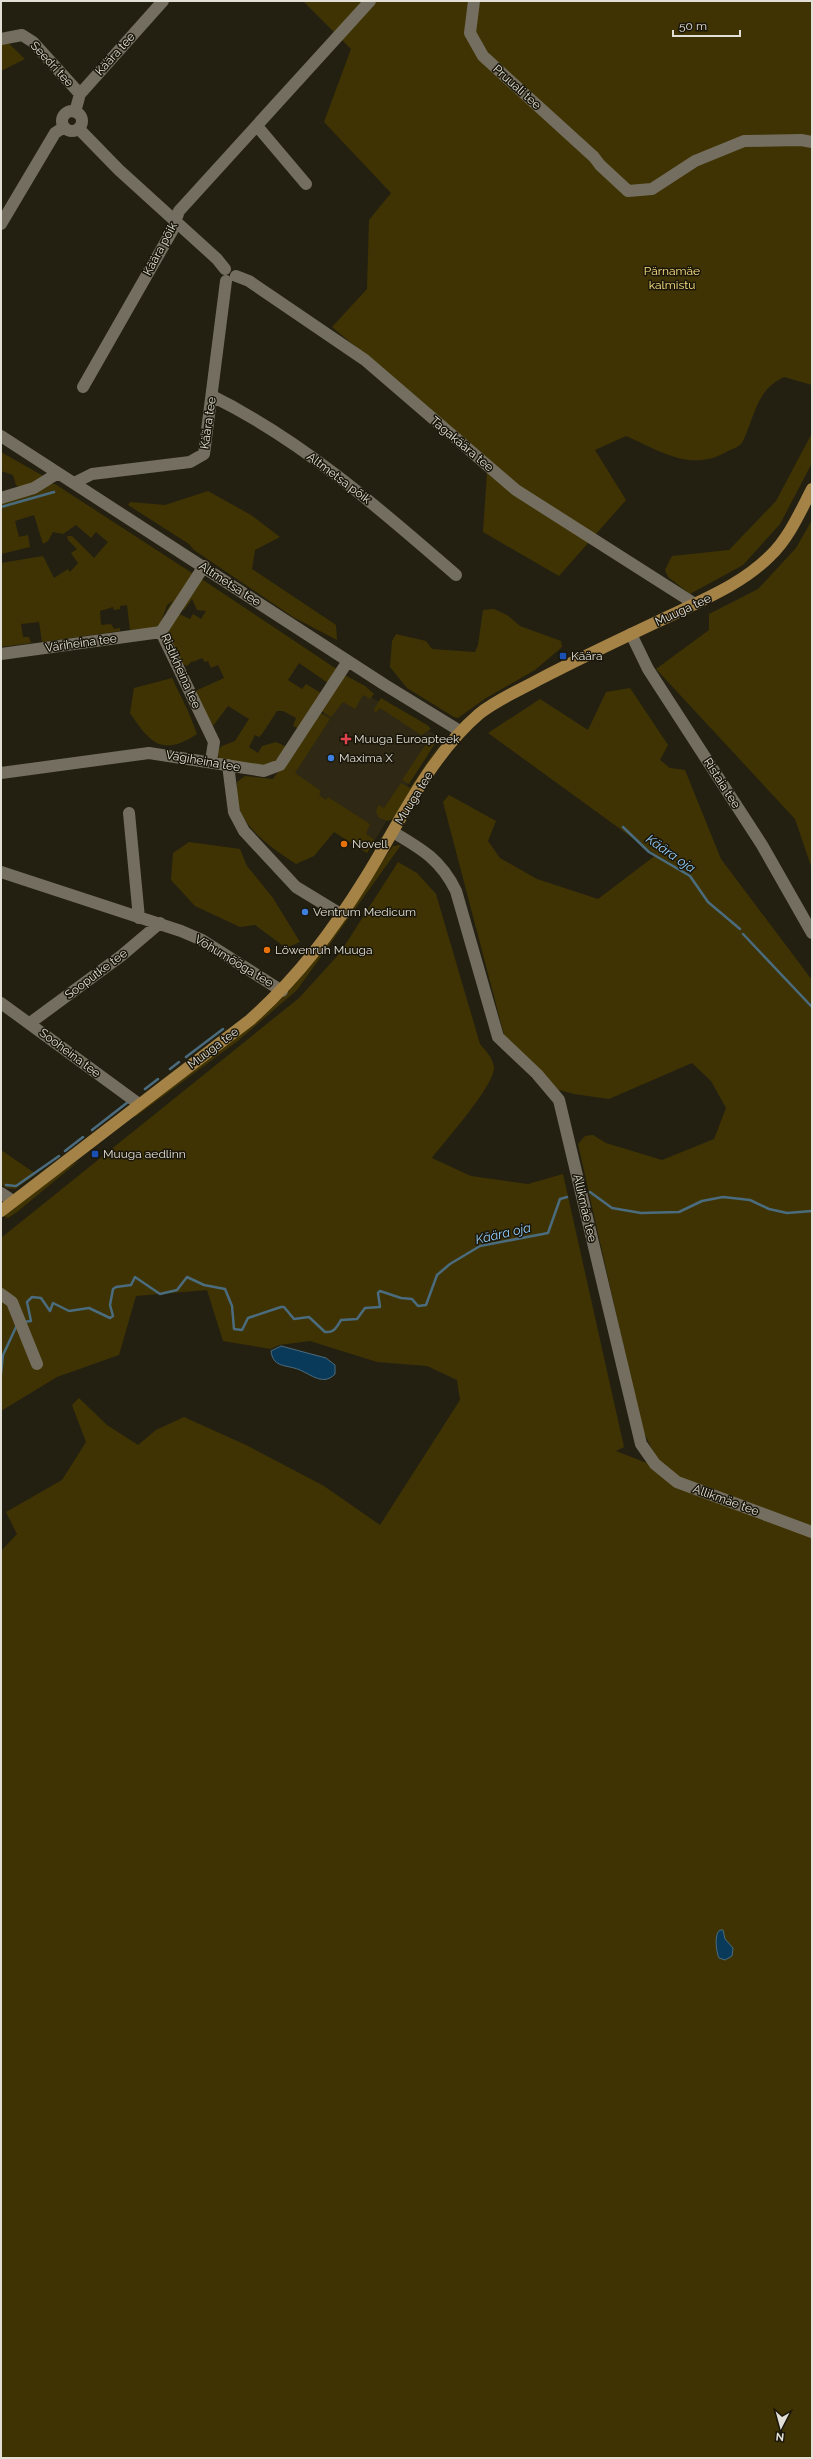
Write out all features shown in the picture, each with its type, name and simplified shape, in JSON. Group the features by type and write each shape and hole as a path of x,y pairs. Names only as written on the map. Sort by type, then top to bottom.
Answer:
{"main road":[{"name":"Muuga tee","path":"1,1211 250,1020 282,991 316,952 342,914 427,775 460,731 482,712 503,699 631,634 695,604 747,576 771,556 794,525 812,489"}],"street":[{"name":"Käära tee","path":"75,112 80,94 163,1"},
{"name":"Käära põik","path":"83,387 172,231 179,211 370,1"},
{"name":"Pruuali tee","path":"474,1 470,33 483,56 628,190 652,189 695,161 744,141 801,140 812,142"},
{"name":"Seedri tee","path":"1,39 22,35 33,42 80,94"},
{"path":"75,112 82,117 82,124 80,129 73,132 64,127 62,121 65,114 75,112"},
{"path":"257,126 306,184"},
{"path":"1,224 55,133 64,127"},
{"path":"80,129 119,170 175,221 229,275"},
{"name":"Käära tee","path":"74,483 92,474 190,462 199,459 206,448 229,275"},
{"name":"Tagakäära tee","path":"229,275 249,281 365,360 516,490 695,604"},
{"name":"Altmetsa põik","path":"212,396 230,405 309,455 372,502 456,575"},
{"name":"Altmetsa tee","path":"1,436 204,566 348,661 460,731"},
{"path":"1,498 34,488 58,473"},
{"name":"Ristikheina tee","path":"204,566 161,632 214,742 210,761"},
{"name":"Väriheina tee","path":"1,654 161,632"},
{"name":"Ristaia tee","path":"631,634 648,669 762,845 812,933"},
{"name":"Vägiheina tee","path":"1,774 149,753 210,761 228,766 264,771 280,766 348,661"},
{"path":"228,766 234,812 244,831 296,887 342,914"},
{"path":"130,813 139,918"},
{"name":"Allikmäe tee","path":"393,832 425,851 438,862 448,874 456,891 498,1037 537,1074 559,1100 634,1422 641,1444 648,1456 665,1474 677,1482 812,1532"},
{"name":"Võhumõõga tee","path":"1,872 139,918 160,923 202,940 282,991"},
{"name":"Sooputke tee","path":"30,1023 121,956 160,923"},
{"name":"Sooheina tee","path":"1,1003 139,1104"},
{"path":"1,1193 13,1201"},
{"path":"1,1294 12,1302 37,1364"}],"shaded area":[{"path":"364,693 437,736 375,840 288,785 285,772 335,696 354,708"}],"green space":[{"name":"Pärnamäe kalmistu","path":"303,1 812,1 812,385 784,377 775,382 762,396 742,443 737,447 715,457 702,460 689,460 676,457 626,436 595,450 626,500 559,576 483,532 488,458 332,327 367,289 369,220 391,193 324,122 351,49"},
{"path":"1,36 25,59 1,71"},
{"path":"812,433 812,463 780,524 743,565 690,594 668,577 665,570 672,556 729,550 776,501"},
{"path":"1,452 45,477 22,489 16,485 13,475 1,471"},
{"path":"51,484 55,484 195,575 170,611 166,612 173,600 167,605 159,628 139,632 137,629 130,630 127,605 120,606 120,609 114,610 113,607 100,611 101,625 111,624 114,629 120,628 120,631 42,642 39,622 21,624 23,637 29,637 31,643 1,647 1,563 43,556 54,578 68,569 70,572 78,563 71,553 77,549 68,540 67,536 72,536 94,558 108,542 96,532 91,538 76,525 63,534 53,532 48,541 43,544 34,515 15,521 19,537 28,535 30,547 1,554 1,501"},
{"path":"208,491 251,515 280,537 255,550 252,569 336,625 337,640 293,617 194,550 189,544 128,505 130,502 165,505"},
{"path":"812,520 812,869 795,819 656,669 709,630 709,614 758,589 796,548"},
{"path":"200,578 338,670 328,683 299,663 288,680 302,689 306,684 321,693 300,729 293,726 296,718 283,711 277,711 262,734 259,737 255,735 249,747 258,753 262,746 276,742 287,747 270,768 219,759 217,751 222,746 235,741 249,719 228,706 213,726 193,692 224,678 218,665 211,668 208,661 205,662 202,658 193,662 192,661 187,666 181,663 170,643 170,627 179,614 190,619 193,614 201,619 206,611 197,610 192,599 184,610 182,609"},
{"path":"494,609 507,615 520,626 561,641 562,647 535,670 486,698 458,718 407,688 390,667 392,641 396,634 426,641 432,649 475,652 478,645 483,610"},
{"path":"343,674 365,686 374,694 370,699 363,695 355,709 343,702 331,717 320,710"},
{"path":"172,678 197,734 175,745 166,745 151,739 130,713 134,688"},
{"path":"630,688 668,745 660,760 670,768 685,770 721,859 812,980 812,2458 1,2458 1,1551 17,1534 6,1512 62,1480 86,1442 72,1405 79,1398 107,1425 138,1445 156,1430 184,1417 246,1445 324,1486 380,1525 460,1400 457,1380 427,1366 377,1362 310,1341 279,1345 271,1349 223,1341 207,1290 136,1296 119,1355 57,1377 1,1411 1,1238 299,998 340,953 398,862 417,873 436,894 480,1044 491,1058 494,1068 492,1076 478,1100 432,1158 471,1176 528,1184 563,1174 624,1447 616,1451 670,1472 656,1457 642,1429 578,1144 585,1136 593,1135 606,1143 662,1160 714,1139 726,1108 711,1081 692,1063 609,1099 574,1094 552,1088 508,1050 443,802 449,795 496,821 488,841 500,858 537,879 598,899 656,855 488,733 540,699 588,730 606,692"},
{"path":"381,698 427,725 431,729 421,735 380,708 375,713 374,709"},
{"path":"319,712 330,719 295,773 321,791 319,795 326,800 328,797 370,824 366,834 375,840 367,853 334,832 314,856 296,864 265,842 251,828 238,806 237,782 245,776 273,779"},
{"path":"428,741 436,742 409,784 402,780"},
{"path":"441,742 395,818 388,821 379,818 376,812 378,805 384,808 401,783 410,788"},
{"path":"189,842 240,849 247,866 273,898 300,942 286,948 255,925 240,927 195,906 171,880 173,853"},
{"path":"401,845 297,990 239,1040 135,1117 134,1115 283,997 299,979 341,923 393,846"},
{"path":"1,1150 36,1174 15,1189 6,1188 1,1184"},
{"path":"80,1160 17,1212 8,1218 3,1216 57,1174"}],"water":[{"path":"281,1346 326,1358 335,1365 335,1374 330,1378 320,1379 294,1368 279,1364 274,1360 271,1351"},
{"path":"720,1930 723,1930 725,1939 733,1948 732,1956 725,1960 719,1958 717,1952 716,1939"}],"waterway":[{"path":"1,507 54,492"},
{"name":"Käära oja","path":"623,827 649,852 690,876 708,902 740,929"},
{"name":"Käära oja","path":"743,934 812,1007"},
{"path":"186,1057 223,1029"},
{"path":"170,1069 179,1062"},
{"path":"145,1089 158,1079"},
{"path":"92,1130 128,1102"},
{"path":"65,1151 83,1137"},
{"path":"6,1185 16,1186 59,1156"},
{"name":"Käära oja","path":"590,1192 612,1208 641,1213 679,1212 702,1201 723,1197 750,1200 769,1209 787,1213 812,1211"},
{"name":"Käära oja","path":"23,1322 31,1321 27,1302 32,1297 41,1298 50,1311 53,1303 69,1311 89,1308 110,1318 113,1316 110,1305 113,1289 116,1287 131,1285 135,1277 160,1294 177,1290 187,1277 204,1285 225,1289 232,1306 234,1329 242,1330 248,1318 284,1307 294,1319 309,1317 325,1332 331,1332 336,1328 341,1320 357,1319 365,1308 380,1307 378,1293 380,1291 401,1298 412,1299 418,1306 426,1305 437,1275 450,1264 480,1246 548,1233 560,1199 567,1197"},
{"name":"Käära oja","path":"1,1374 3,1355 17,1325"}],"place":[{"name":"Käära","path":"563,656"},
{"name":"Muuga Euroapteek","path":"346,739"},
{"name":"Maxima X","path":"331,758"},
{"name":"Novell","path":"344,844"},
{"name":"Ventrum Medicum","path":"305,912"},
{"name":"Löwenruh Muuga","path":"267,950"},
{"name":"Muuga aedlinn","path":"95,1154"}]}
